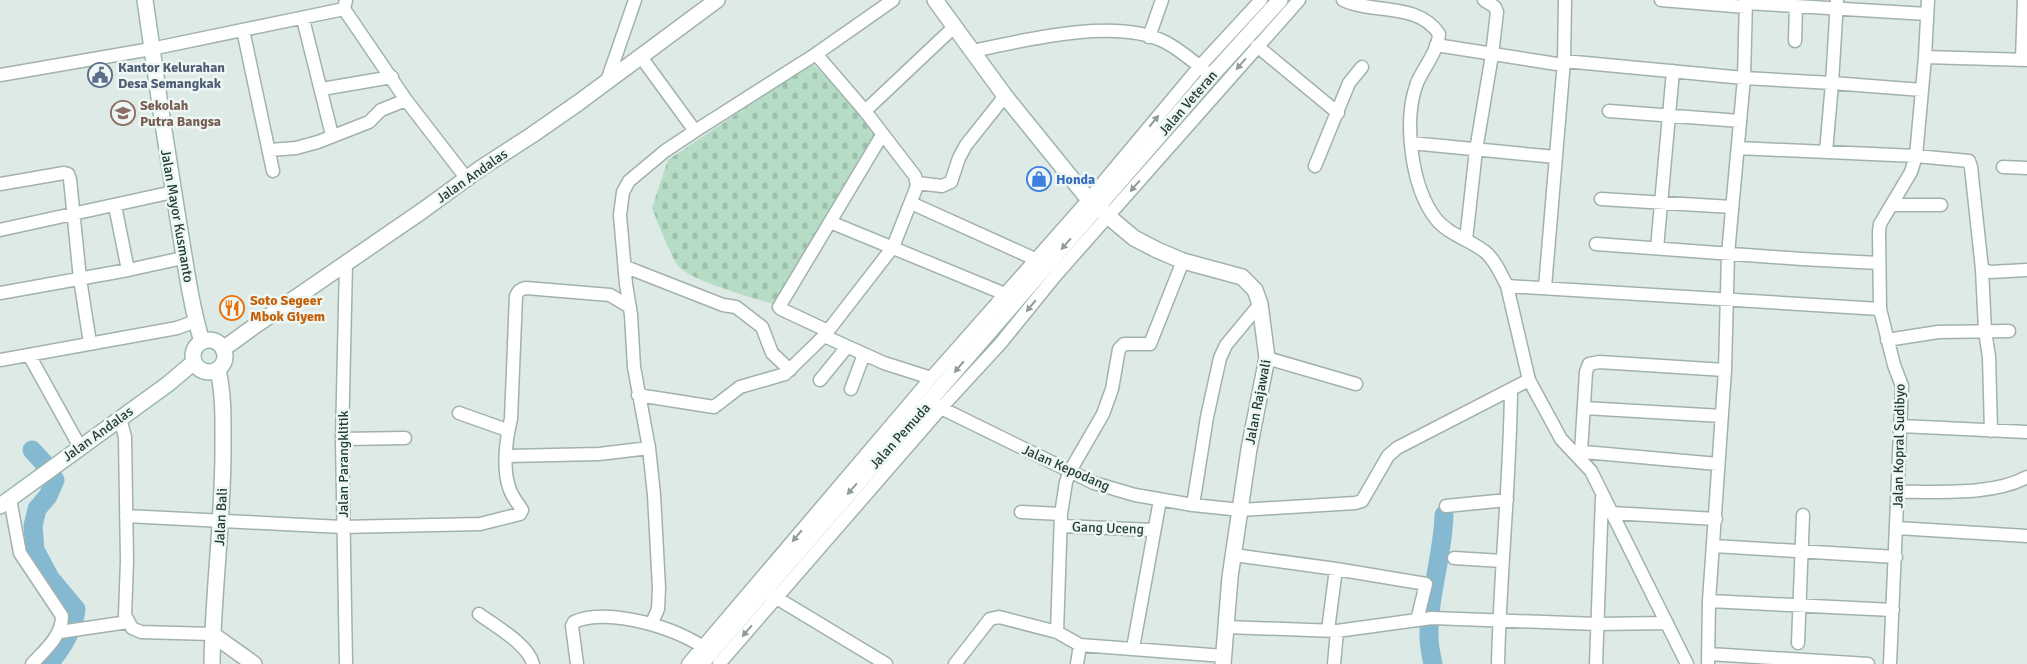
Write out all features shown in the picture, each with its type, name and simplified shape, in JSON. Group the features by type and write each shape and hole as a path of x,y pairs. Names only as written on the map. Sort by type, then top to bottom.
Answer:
{"main road":[{"name":"Jalan Mayor Kusmanto","path":"144,0 183,258 202,342"},
{"name":"Jalan Andalas","path":"224,349 481,168 607,82 717,0"},
{"name":"Jalan Rajawali","path":"935,0 1005,96 1098,208 1134,238 1183,261 1242,277 1255,290 1260,304 1267,358 1249,449 1234,555 1223,660"},
{"name":"Jalan Veteran","path":"1098,208 1205,71 1280,0"},
{"name":"Jalan Pemuda","path":"708,657 771,595 831,514 936,404 1012,305 1098,208"},
{"path":"194,362 204,372 218,370 224,363 224,349 220,345 212,341 202,342"},
{"name":"Jalan Andalas","path":"5,502 168,384 194,362 194,351 202,342"},
{"name":"Jalan Bali","path":"212,664 212,634 222,520 223,398 218,370"},
{"path":"212,634 254,664"}],"street":[{"path":"607,82 635,0"},
{"path":"652,623 658,609 659,588 654,495 648,448 638,395 630,307 626,284 620,215 623,192 629,182 643,169 695,131 816,54 893,0"},
{"path":"1149,36 1162,0"},
{"path":"973,51 1035,37 1108,30 1149,36 1166,42 1205,71 1251,11 1262,0"},
{"path":"688,664 708,657 930,378 1035,259 1098,208 1257,46 1299,0"},
{"path":"1343,0 1417,16 1437,30 1439,38 1414,92 1411,143 1419,185 1425,202 1444,228 1485,251 1507,286 1529,380 1561,439 1577,452 1590,471 1687,664"},
{"path":"1466,240 1476,150 1492,55 1497,12 1495,7 1484,0"},
{"path":"1545,287 1563,63 1565,0"},
{"path":"1661,0 1796,6 1837,4 1927,14"},
{"name":"Jalan Kopral Sudibyo","path":"1890,664 1902,386 1880,309 1879,232 1880,224 1911,172 1916,156 1928,0"},
{"path":"1925,57 2024,60 2024,0"},
{"path":"0,75 151,49 302,19 345,4 406,100 467,179"},
{"path":"1746,4 1744,78 1728,254 1725,370 1710,601 1709,659 1868,664"},
{"path":"1826,152 1837,4"},
{"path":"1795,41 1796,6"},
{"path":"302,19 322,89 332,135"},
{"path":"865,111 954,27"},
{"path":"244,30 273,172"},
{"path":"1436,45 1492,55 1563,63 1922,90"},
{"path":"1257,46 1338,113"},
{"path":"638,395 714,407 740,386 785,374 826,334 893,247 911,203 917,183 915,176 865,111 816,54"},
{"path":"641,57 695,131"},
{"path":"1315,166 1349,83 1362,67"},
{"path":"1657,248 1673,71"},
{"path":"322,89 392,77"},
{"path":"917,183 942,186 951,182 959,158 966,145 1005,96"},
{"path":"270,150 296,148 318,142 369,122 381,110 406,100"},
{"path":"1609,111 1740,121"},
{"path":"882,135 779,304 779,307 846,346 930,378"},
{"path":"1411,143 1556,157"},
{"path":"1738,148 1916,156 1962,159 1971,163 1982,268 1985,331 1989,357 1991,431"},
{"path":"2003,167 2027,168"},
{"path":"0,184 66,173 70,178 80,279 90,343"},
{"path":"0,230 173,192"},
{"path":"1601,199 1732,207"},
{"path":"911,203 1035,259"},
{"path":"1892,205 1941,205"},
{"path":"115,206 128,270"},
{"path":"830,222 1005,294"},
{"path":"1596,244 1878,263"},
{"path":"0,293 183,258"},
{"path":"1057,632 1062,520 1066,482 1070,471 1103,414 1112,389 1119,349 1124,344 1150,344 1183,261"},
{"name":"Jalan Parangklitik","path":"346,263 342,439 342,527 346,664"},
{"path":"626,267 716,302 736,307 762,327 772,353 790,370"},
{"path":"1982,268 1990,272 2027,270"},
{"path":"610,295 626,284"},
{"path":"1507,286 1880,309"},
{"path":"126,516 342,527 480,524 520,514 522,510 509,487 506,456 507,430 511,419 517,292 526,288 610,295 630,307"},
{"path":"1193,505 1207,417 1220,358 1226,345 1260,304"},
{"path":"0,360 177,328 196,321"},
{"path":"1888,340 1938,332 2009,330"},
{"path":"820,380 846,346"},
{"path":"852,389 864,354"},
{"path":"29,355 80,447"},
{"path":"1267,358 1356,384"},
{"path":"1577,452 1584,408 1586,368 1589,364 1594,362 1725,370"},
{"path":"1498,664 1498,620 1507,500 1512,390 1529,380"},
{"name":"Jalan Kepodang","path":"936,404 1070,471 1112,489 1160,500 1241,510 1355,504 1362,501 1388,456 1397,448 1512,390"},
{"path":"1584,408 1722,416"},
{"path":"459,413 507,430"},
{"path":"120,418 125,437 127,561 124,615 132,628 141,632 212,634"},
{"path":"1901,426 2027,432"},
{"path":"342,439 405,438"},
{"path":"506,456 599,454 648,448"},
{"path":"1577,452 1718,464"},
{"path":"1898,492 1988,488 2006,485 2027,477"},
{"path":"1596,664 1602,496"},
{"path":"1133,648 1153,530 1160,500"},
{"path":"1446,506 1507,500"},
{"path":"5,502 20,553 62,616 61,631 32,664"},
{"name":"Gang Uceng","path":"1021,512 1062,520 1153,530"},
{"path":"1612,513 1716,519"},
{"path":"1798,643 1803,515"},
{"path":"1897,528 2027,536"},
{"path":"1714,546 1896,556"},
{"path":"1234,555 1426,584 1423,619"},
{"path":"1454,558 1502,562"},
{"path":"1334,664 1333,631 1336,569"},
{"path":"771,595 886,664"},
{"path":"1710,601 1893,610"},
{"path":"479,614 512,638 524,650 533,664"},
{"path":"955,664 990,619 999,617 1057,632 1080,645 1133,648 1223,660"},
{"path":"578,664 572,626 574,622 580,619 609,618 652,623 708,657"},
{"path":"1226,627 1333,631 1423,619 1667,624"},
{"path":"61,631 128,622"},
{"path":"1077,664 1080,645"}],"green space":[{"path":"812,63 882,134 783,307 698,279 679,267 664,239 652,208 668,160"}],"waterway":[{"path":"32,450 55,480 48,496 37,509 33,526 35,550 50,578 76,609 73,624 67,638 49,664"},
{"path":"1433,664 1429,644 1429,622 1444,515"}],"place":[{"name":"Kantor Kelurahan Desa Semangkak","path":"100,75"},
{"name":"Sekolah Putra Bangsa","path":"123,113"},
{"name":"Honda","path":"1039,179"},
{"name":"Soto Segeer Mbok Giyem","path":"232,308"}]}
